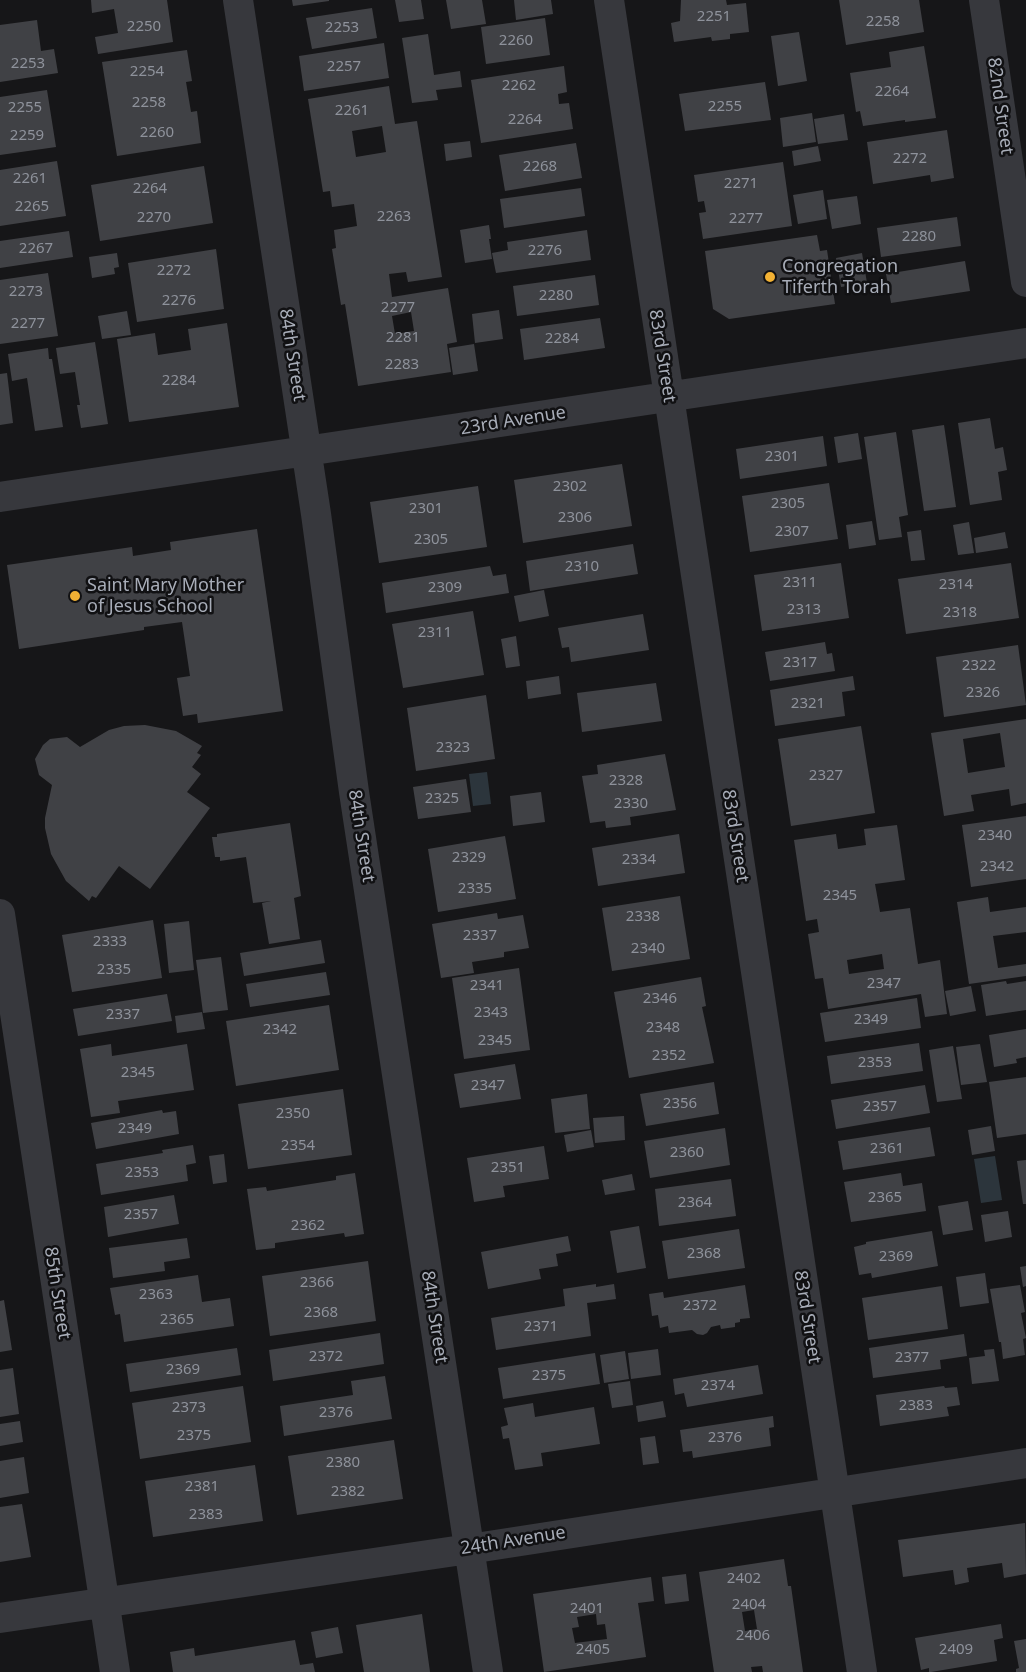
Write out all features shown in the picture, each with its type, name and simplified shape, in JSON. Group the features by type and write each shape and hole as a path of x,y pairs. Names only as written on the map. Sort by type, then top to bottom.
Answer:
{"street":[{"name":"84th Street","path":"238,0 306,451 354,792 488,1672"},
{"name":"83rd Street","path":"609,0 862,1672"},
{"name":"82nd Street","path":"984,0 1026,282"},
{"name":"23rd Avenue","path":"0,497 1026,343"},
{"name":"85th Street","path":"0,914 115,1672"},
{"name":"24th Avenue","path":"0,1618 469,1549 1026,1462"}],"shaded area":[{"path":"487,772 491,804 473,806 469,774"},
{"path":"995,1156 1002,1200 981,1203 974,1159"}],"building":[{"path":"91,0 167,0 173,42 98,54 95,37 118,33 114,9 92,13"},
{"path":"292,0 329,0 329,1 293,6"},
{"path":"395,0 421,0 424,19 399,22"},
{"path":"446,0 482,0 486,24 451,29"},
{"path":"514,0 551,0 553,14 516,20"},
{"path":"681,0 726,0 727,5 746,3 749,32 730,34 730,39 712,41 711,37 674,42 671,23 680,21"},
{"path":"839,0 919,0 924,32 846,45"},
{"path":"372,8 377,38 312,49 306,18"},
{"path":"545,18 550,55 486,64 481,27"},
{"path":"37,20 41,51 54,49 58,73 0,82 0,25"},
{"path":"799,32 807,81 778,86 771,36"},
{"path":"428,34 434,75 460,71 462,87 436,90 438,100 412,103 402,38"},
{"path":"384,43 389,78 304,91 299,56"},
{"path":"924,46 936,118 863,126 860,111 856,112 850,73 891,67 889,52"},
{"path":"187,50 192,81 186,82 191,112 197,111 201,143 117,156 102,62"},
{"path":"564,66 567,92 558,94 559,104 569,103 573,129 481,143 471,80"},
{"path":"765,82 771,120 685,131 679,94"},
{"path":"389,86 395,124 417,121 442,277 408,282 406,272 389,274 392,297 448,288 457,342 447,344 451,372 358,386 345,304 341,305 332,249 336,248 334,230 357,226 354,204 332,207 330,191 323,192 308,99","holes":["382,126 386,152 356,157 352,131","411,312 414,331 395,334 392,316"]},
{"path":"47,90 56,147 0,155 0,97"},
{"path":"812,113 816,142 783,147 780,118"},
{"path":"844,114 848,140 818,144 814,119"},
{"path":"947,130 954,178 931,182 930,175 873,184 867,142"},
{"path":"470,141 472,157 446,161 444,144"},
{"path":"576,143 582,178 505,191 499,155"},
{"path":"818,146 821,161 794,166 792,151"},
{"path":"57,161 66,216 0,226 0,170"},
{"path":"783,162 792,226 703,239 699,213 706,212 704,201 698,202 694,175"},
{"path":"204,166 213,223 100,241 91,185"},
{"path":"581,188 585,216 504,228 500,199"},
{"path":"823,190 827,219 798,224 793,195"},
{"path":"857,196 861,224 832,229 827,200"},
{"path":"957,217 961,246 881,257 877,228"},
{"path":"489,225 492,259 465,263 460,230"},
{"path":"587,230 591,260 496,273 492,253 508,250 507,242"},
{"path":"69,231 73,257 0,268 0,241"},
{"name":"Congregation Tiferth Torah","path":"817,235 820,251 827,250 835,304 729,319 713,309 705,251"},
{"path":"216,249 224,309 137,322 128,263"},
{"path":"117,253 119,267 114,268 115,274 92,278 89,257"},
{"path":"862,253 867,283 841,287 836,258"},
{"path":"965,261 970,291 891,303 886,274"},
{"path":"48,273 58,336 0,344 0,280"},
{"path":"595,275 599,305 517,316 513,286"},
{"path":"499,310 503,339 475,343 472,314"},
{"path":"127,311 131,335 102,339 98,316"},
{"path":"600,318 605,348 524,360 520,329"},
{"path":"227,323 239,407 129,422 117,339 155,333 158,355 191,350 188,329"},
{"path":"95,342 108,424 81,428 75,372 60,374 56,348"},
{"path":"474,344 478,371 453,375 449,348"},
{"path":"48,348 49,359 52,359 63,427 35,431 27,378 12,381 8,354"},
{"path":"7,373 13,423 0,425 0,374"},
{"path":"990,418 995,449 1003,447 1007,470 998,472 1002,500 970,505 958,423"},
{"path":"944,425 956,507 924,511 912,430"},
{"path":"896,432 908,515 899,517 902,537 879,540 864,437"},
{"path":"858,433 862,459 838,463 834,437"},
{"path":"823,436 827,466 740,479 736,449"},
{"path":"622,464 632,526 523,543 514,480"},
{"path":"829,483 838,539 750,552 742,496"},
{"path":"478,486 487,547 379,563 370,502"},
{"path":"872,521 876,545 849,549 846,525"},
{"path":"969,522 974,553 958,555 953,525"},
{"path":"257,529 283,711 198,723 197,714 183,716 177,678 190,676 182,622 19,649 7,565 132,547 133,556 171,550 170,542"},
{"path":"921,530 925,560 911,561 907,532"},
{"path":"1005,532 1008,548 976,553 974,538"},
{"path":"633,544 638,574 530,591 526,561"},
{"path":"841,563 849,618 762,631 754,575"},
{"path":"1011,563 1019,618 906,634 898,579"},
{"path":"490,566 493,576 506,574 509,593 386,613 382,583"},
{"path":"544,590 549,616 519,622 514,596"},
{"path":"473,611 484,675 403,688 392,624"},
{"path":"643,614 649,650 571,662 569,647 562,648 558,628"},
{"path":"516,636 520,666 506,668 501,639"},
{"path":"825,642 827,654 832,653 835,671 770,681 765,652"},
{"path":"1018,645 1026,705 944,717 936,657"},
{"path":"559,676 561,694 528,699 526,681"},
{"path":"853,676 855,690 842,692 845,716 775,726 770,690"},
{"path":"656,683 662,721 582,732 577,693"},
{"path":"486,695 495,759 416,771 407,708"},
{"path":"1026,719 1026,803 1011,806 1009,789 971,795 974,811 944,816 931,733","holes":["1000,733 1005,767 968,773 963,739"]},
{"path":"145,725 176,731 202,746 197,753 201,755 192,767 201,774 187,792 210,808 150,889 119,866 96,898 92,896 89,901 66,881 51,854 45,818 52,785 39,775 35,759 43,745 50,739 67,737 80,747 109,730 124,726"},
{"path":"861,726 875,813 791,826 778,739"},
{"path":"665,754 676,810 630,817 631,825 606,828 605,821 590,823 582,776 598,774 597,765"},
{"path":"466,779 471,812 418,819 413,787"},
{"path":"541,792 545,822 513,826 510,796"},
{"path":"1026,816 1026,879 971,887 962,825"},
{"path":"290,823 301,896 294,898 300,939 269,944 262,903 271,901 253,903 246,857 220,861 220,857 215,857 212,837 217,837 217,834"},
{"path":"897,825 905,880 875,884 880,912 910,908 918,964 940,960 947,1014 925,1017 921,994 828,1009 823,978 815,979 808,934 819,932 817,919 806,921 794,840 836,834 838,849 866,845 864,829","holes":["882,954 884,969 849,974 847,960"]},
{"path":"679,834 685,873 598,886 592,848"},
{"path":"505,836 516,899 438,912 428,849"},
{"path":"680,896 690,959 612,971 602,908"},
{"path":"988,897 990,912 1026,907 1026,932 993,936 998,968 1026,964 1026,976 969,984 957,902"},
{"path":"497,913 498,919 523,915 529,948 504,952 504,957 472,962 474,973 441,978 432,924"},
{"path":"153,920 162,978 72,992 62,935"},
{"path":"189,921 194,970 169,973 164,924"},
{"path":"321,940 325,963 244,976 240,953"},
{"path":"221,957 228,1010 203,1013 196,960"},
{"path":"519,968 530,1050 464,1059 452,978"},
{"path":"326,972 330,995 250,1007 246,984"},
{"path":"701,977 706,1006 702,1007 714,1063 629,1078 614,992"},
{"path":"1006,981 1007,984 1026,981 1026,1010 986,1016 981,985"},
{"path":"971,986 976,1011 950,1016 945,991"},
{"path":"167,994 172,1021 78,1036 73,1009"},
{"path":"917,998 921,1028 825,1042 820,1013"},
{"path":"329,1005 339,1070 236,1086 226,1021"},
{"path":"202,1012 205,1029 177,1033 175,1016"},
{"path":"1026,1029 1026,1057 1016,1059 1017,1063 994,1067 989,1035"},
{"path":"919,1043 923,1071 831,1084 827,1056"},
{"path":"111,1044 112,1056 187,1044 194,1090 118,1101 120,1113 91,1117 80,1049"},
{"path":"980,1044 987,1082 961,1085 956,1047"},
{"path":"953,1046 962,1099 937,1102 929,1050"},
{"path":"515,1064 521,1099 460,1108 454,1074"},
{"path":"1026,1077 1026,1134 997,1138 989,1082"},
{"path":"714,1082 719,1114 646,1126 640,1094"},
{"path":"925,1085 930,1113 836,1129 831,1100"},
{"path":"343,1089 352,1155 248,1169 238,1104"},
{"path":"587,1094 590,1129 555,1133 551,1099"},
{"path":"162,1110 163,1113 176,1111 179,1134 96,1149 91,1123"},
{"path":"624,1116 625,1140 595,1143 593,1118"},
{"path":"991,1126 995,1151 972,1155 968,1130"},
{"path":"930,1127 935,1156 843,1170 838,1141"},
{"path":"725,1128 730,1165 650,1178 644,1141"},
{"path":"591,1130 594,1147 567,1152 564,1135"},
{"path":"193,1145 196,1163 186,1165 188,1181 101,1195 96,1164 163,1153 162,1150"},
{"path":"544,1146 549,1179 503,1186 505,1197 474,1202 467,1158"},
{"path":"224,1154 227,1182 213,1184 209,1156"},
{"path":"1026,1160 1026,1204 1023,1204 1017,1161"},
{"path":"355,1173 364,1234 345,1237 344,1233 275,1243 275,1248 256,1250 247,1189 266,1187 267,1191 336,1180 336,1176"},
{"path":"901,1173 903,1186 922,1183 926,1211 851,1222 844,1182"},
{"path":"632,1174 635,1190 605,1195 602,1180"},
{"path":"731,1179 736,1216 659,1226 655,1189"},
{"path":"174,1195 179,1224 108,1237 104,1207"},
{"path":"968,1201 973,1230 943,1235 938,1206"},
{"path":"1008,1211 1012,1237 985,1242 981,1215"},
{"path":"639,1226 646,1268 617,1273 610,1231"},
{"path":"739,1229 745,1268 668,1279 662,1241"},
{"path":"932,1231 938,1266 872,1278 871,1273 859,1275 854,1247 866,1244 866,1242"},
{"path":"568,1236 571,1251 556,1254 558,1266 539,1269 541,1279 488,1289 481,1252"},
{"path":"187,1238 190,1258 164,1262 165,1271 113,1278 109,1248"},
{"path":"368,1261 376,1321 270,1336 262,1276"},
{"path":"1026,1266 1026,1286 1023,1287 1020,1267"},
{"path":"985,1273 989,1303 960,1307 956,1277"},
{"path":"198,1275 202,1302 230,1298 234,1326 124,1342 120,1314 115,1315 110,1288"},
{"path":"596,1284 596,1287 614,1284 616,1299 587,1303 591,1336 496,1350 491,1318 565,1306 563,1289"},
{"path":"745,1285 750,1318 740,1319 740,1322 735,1323 735,1327 721,1329 720,1325 711,1327 703,1335 692,1330 669,1333 668,1326 660,1328 658,1315 652,1316 649,1294 663,1292 664,1298"},
{"path":"1020,1285 1025,1312 1021,1313 1026,1338 1023,1339 1025,1355 1003,1359 990,1289"},
{"path":"942,1286 948,1329 868,1340 862,1298"},
{"path":"4,1300 12,1350 0,1352 0,1301"},
{"path":"380,1333 384,1364 273,1381 269,1350"},
{"path":"964,1334 967,1356 940,1360 941,1369 873,1378 869,1348"},
{"path":"237,1348 241,1375 130,1392 126,1364"},
{"path":"658,1349 661,1375 631,1379 628,1353"},
{"path":"994,1349 999,1381 972,1384 969,1358 985,1356 984,1350"},
{"path":"625,1351 629,1379 604,1383 600,1355"},
{"path":"595,1353 600,1384 503,1399 498,1368"},
{"path":"758,1365 763,1394 687,1407 684,1393 675,1395 673,1379"},
{"path":"13,1368 19,1414 0,1417 0,1370"},
{"path":"385,1376 392,1419 284,1436 280,1406 353,1395 351,1381"},
{"path":"630,1381 633,1405 612,1408 608,1384"},
{"path":"243,1386 251,1442 140,1459 132,1403"},
{"path":"944,1386 945,1388 957,1387 960,1405 947,1407 949,1416 880,1426 876,1395"},
{"path":"663,1401 666,1417 638,1422 636,1406"},
{"path":"533,1403 535,1417 594,1407 600,1444 541,1453 543,1466 515,1470 509,1438 503,1439 501,1427 508,1425 504,1408"},
{"path":"773,1416 774,1427 769,1428 771,1446 693,1458 692,1451 683,1452 680,1430"},
{"path":"20,1421 23,1442 0,1446 0,1424"},
{"path":"655,1436 659,1463 643,1465 640,1438"},
{"path":"394,1440 403,1499 297,1515 288,1456"},
{"path":"24,1457 29,1493 0,1498 0,1461"},
{"path":"255,1465 263,1521 153,1537 145,1481"},
{"path":"22,1504 31,1557 0,1562 0,1507"},
{"path":"1025,1523 1026,1574 1004,1578 1002,1563 967,1568 969,1582 955,1585 953,1570 903,1577 898,1540"},
{"path":"784,1559 788,1586 791,1586 803,1672 763,1672 762,1666 751,1667 752,1672 714,1672 699,1572","holes":["754,1610 757,1629 745,1631 742,1612"]},
{"path":"686,1574 689,1601 665,1604 662,1577"},
{"path":"651,1577 654,1601 638,1603 646,1657 544,1672 533,1594","holes":["596,1614 597,1625 605,1624 607,1639 575,1643 572,1628 579,1627 577,1617"]},
{"path":"422,1614 430,1672 364,1672 356,1625"},
{"path":"1001,1624 1003,1638 994,1640 997,1661 931,1672 929,1668 921,1670 915,1638"},
{"path":"338,1627 343,1653 316,1658 311,1632"},
{"path":"1026,1639 1026,1672 1016,1672 1019,1668 1014,1641"},
{"path":"295,1640 300,1665 313,1663 315,1672 173,1672 170,1652 194,1648 195,1656"}],"place":[{"name":"Congregation Tiferth Torah","path":"770,277"},
{"name":"Saint Mary Mother of Jesus School","path":"75,596"}]}
